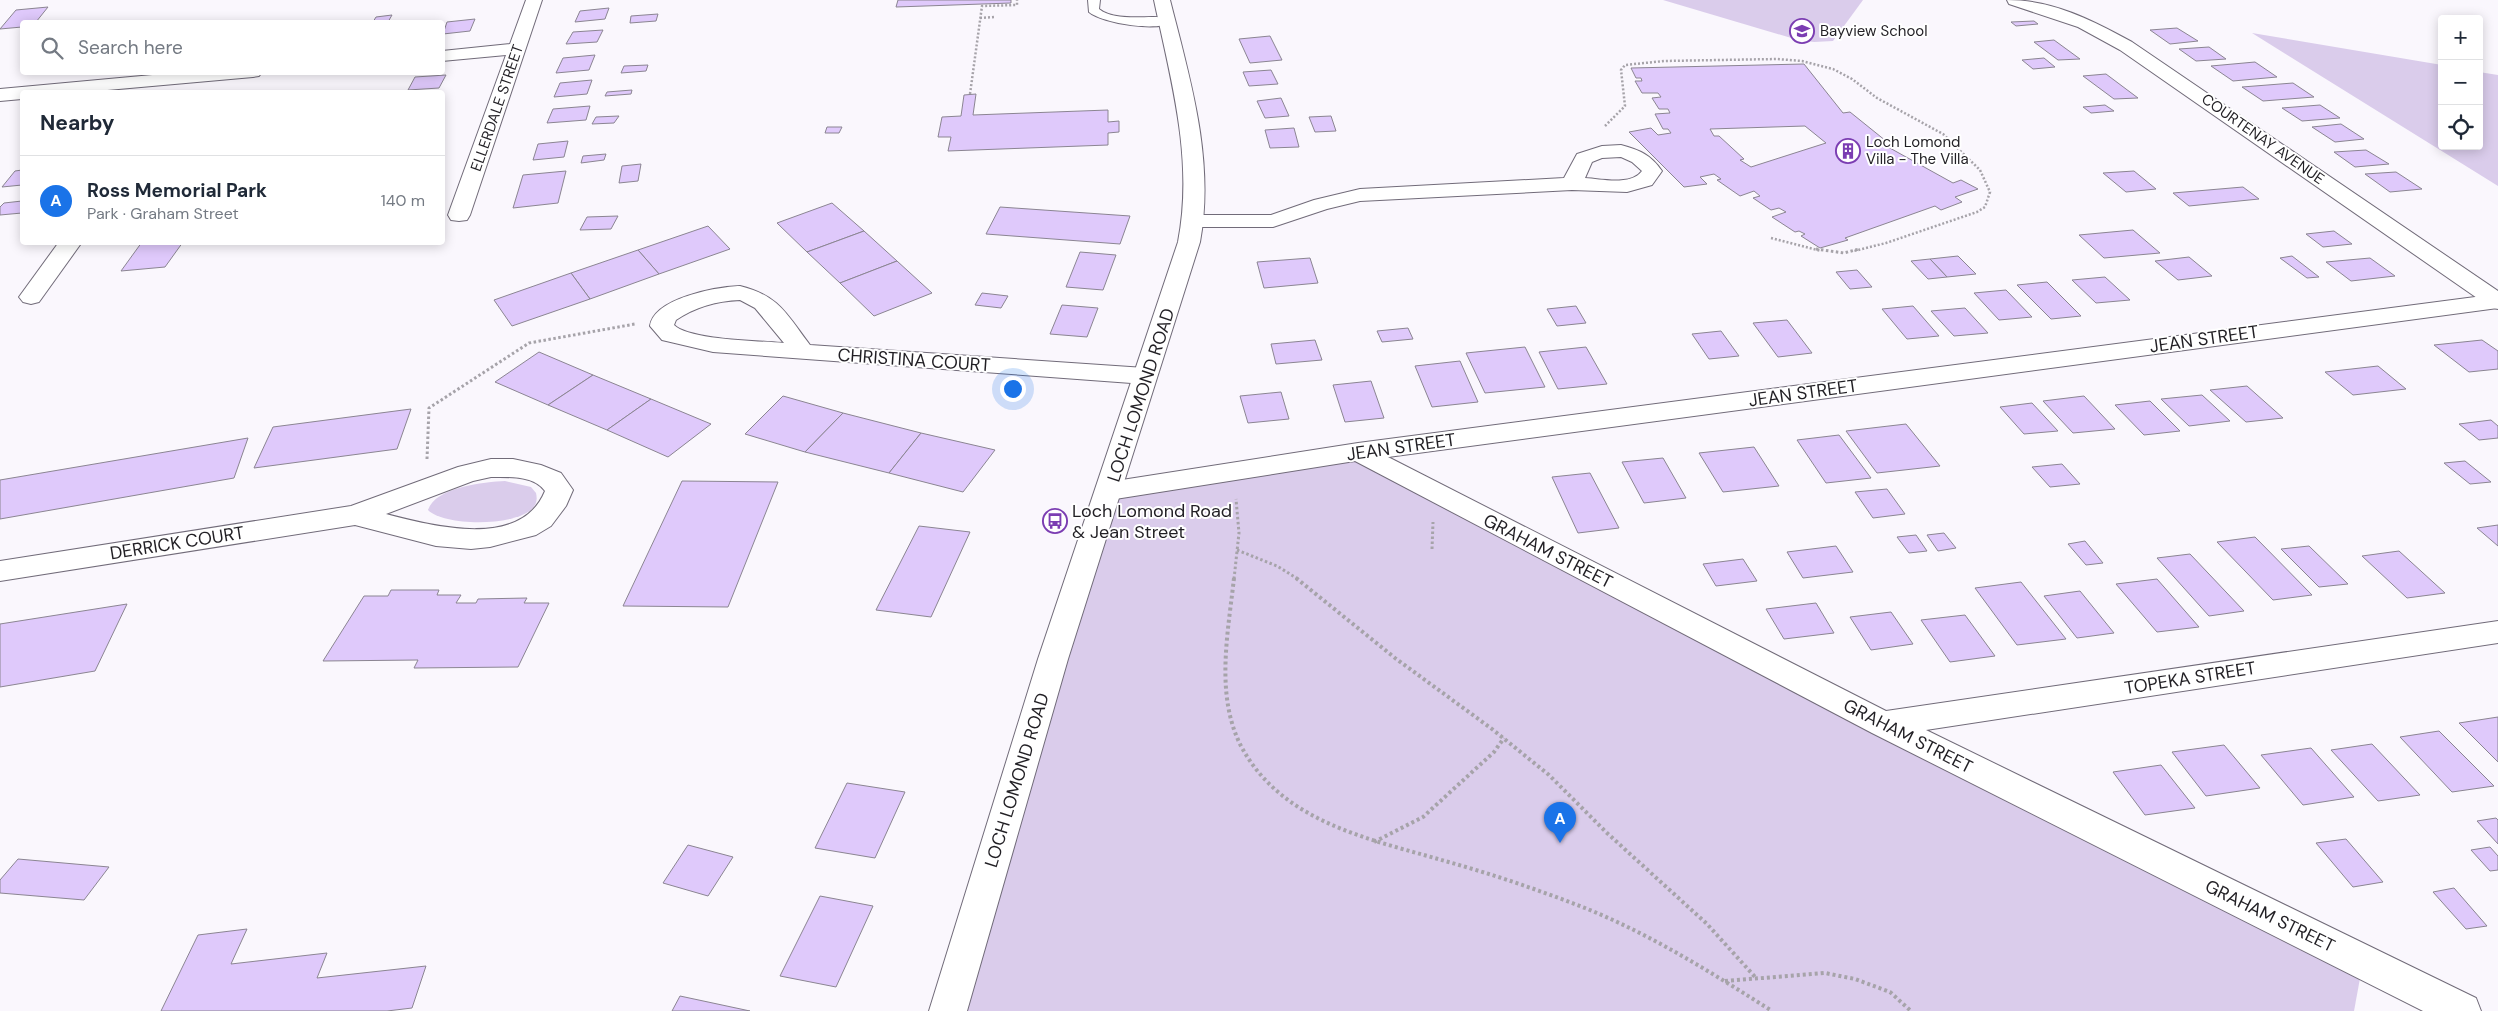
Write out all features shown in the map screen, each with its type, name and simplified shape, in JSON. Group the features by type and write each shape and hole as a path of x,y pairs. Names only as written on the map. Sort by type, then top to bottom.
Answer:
{"street":[{"name":"ELLERDALE STREET","path":"459,215 534,0"},
{"name":"COURTENAY AVENUE","path":"2014,0 2084,24 2126,46 2498,301"},
{"name":"LOCH LOMOND ROAD","path":"948,1011 1053,659 1145,376 1180,278 1193,221 1195,163 1182,91 1164,10"},
{"path":"445,56 518,49"},
{"path":"74,90 188,85 238,75"},
{"path":"0,95 20,93"},
{"path":"1193,221 1273,221 1321,204 1360,195 1572,184 1637,185 1650,177 1652,172 1649,166 1635,156 1612,151 1600,152 1584,158 1572,184"},
{"path":"31,297 69,245"},
{"path":"663,319 673,310 724,292 747,293 762,300 803,352"},
{"name":"JEAN STREET","path":"1109,491 1358,452 2498,301"},
{"name":"CHRISTINA COURT","path":"663,319 662,326 670,334 713,345 1145,376"},
{"name":"GRAHAM STREET","path":"1358,452 1883,724 2462,1011"},
{"name":"DERRICK COURT","path":"0,571 355,515 466,473 491,468 513,468 532,471 551,480 559,490 557,502 541,520 516,533 478,538 438,536 355,515"},
{"name":"TOPEKA STREET","path":"1883,724 2498,632"}],"lane":[{"path":"1094,0 1093,10 1101,16 1127,22 1164,10"}],"path":[{"path":"970,94 982,6 1017,5 1018,0"},
{"path":"980,18 995,17"},
{"path":"1600,152 1602,130 1625,106 1621,70 1625,65 1725,59 1790,60 1822,66 1844,74 1877,98 1943,134 1980,170 1990,192 1985,207 1977,212 1886,243 1844,253 1827,252 1771,238"},
{"path":"426,488 429,408 529,342 663,319"},
{"path":"1227,473 1239,511 1237,550 1226,654 1233,726 1241,749 1272,787 1298,808 1330,827 1374,842 1529,886 1606,916 1682,954 1772,1011"},
{"path":"1237,550 1278,567 1299,580 1393,656 1504,738 1551,776 1614,840 1688,906 1735,952 1756,978"},
{"path":"1374,842 1423,817 1494,752 1504,738"},
{"path":"1724,981 1825,973 1855,979 1890,992 1911,1011"}],"shaded area":[{"path":"1663,0 1863,0 1833,41 1814,42 1798,40"},
{"path":"2252,33 2438,64 2438,149"},
{"path":"2483,73 2498,75 2498,186 2440,150 2483,150"},
{"path":"1358,452 2363,962 2354,1011 948,1011 1109,491"},
{"path":"505,481 531,487 536,493 536,504 528,512 500,521 466,522 437,516 428,510 432,502 450,491 462,487"}],"building":[{"path":"898,0 1011,0 1011,3 896,7"},
{"path":"48,7 38,20 20,20 20,27 0,29 16,10"},
{"path":"609,8 605,19 575,22 580,11"},
{"path":"658,14 656,21 630,23 631,16"},
{"path":"392,15 389,20 374,20 376,17"},
{"path":"475,19 470,31 445,34 447,22"},
{"path":"2034,21 2038,24 2016,26 2011,22"},
{"path":"2177,28 2198,41 2170,44 2150,30"},
{"path":"603,30 597,42 566,44 573,32"},
{"path":"1270,36 1282,60 1250,63 1239,39"},
{"path":"2054,40 2080,59 2058,60 2034,42"},
{"path":"2209,47 2226,59 2196,61 2179,49"},
{"path":"595,55 589,70 556,73 563,58"},
{"path":"2044,58 2055,67 2033,69 2022,60"},
{"path":"2255,62 2277,77 2233,81 2211,66"},
{"name":"Loch Lomond Villa - The Villa","path":"1804,64 1843,113 1850,112 1886,141 1879,142 1953,183 1961,180 1978,189 1955,197 1962,202 1941,210 1935,206 1845,238 1848,240 1820,248 1801,236 1805,234 1799,231 1795,232 1772,217 1786,212 1779,208 1771,210 1753,198 1760,196 1754,191 1740,196 1717,180 1721,179 1714,174 1700,177 1707,184 1684,187 1629,132 1651,128 1658,135 1671,133 1668,129 1663,129 1655,114 1670,113 1668,109 1659,109 1652,98 1661,97 1658,93 1642,93 1635,81 1642,81 1641,78 1636,78 1631,68","holes":["1805,126 1826,143 1751,167 1740,160 1744,159 1719,136 1714,136 1710,129"]},
{"path":"648,65 646,71 621,73 624,66"},
{"path":"1271,70 1278,84 1249,86 1243,72"},
{"path":"2106,74 2138,98 2114,99 2083,76"},
{"path":"446,75 439,88 408,90 415,77"},
{"path":"592,80 587,94 554,97 560,83"},
{"path":"2293,83 2314,97 2263,101 2242,87"},
{"path":"632,90 631,94 605,96 607,92"},
{"path":"976,94 973,115 1108,110 1108,122 1119,121 1119,132 1108,133 1108,145 948,151 951,137 938,137 942,117 961,116 964,95"},
{"path":"1281,98 1289,116 1265,118 1257,101"},
{"path":"2105,105 2114,111 2091,113 2083,107"},
{"path":"2320,105 2340,118 2302,121 2282,108"},
{"path":"590,106 586,120 547,123 553,109"},
{"path":"619,116 614,123 592,124 596,117"},
{"path":"1331,116 1336,131 1315,132 1309,117"},
{"path":"2341,124 2364,139 2335,142 2312,127"},
{"path":"827,127 842,127 839,133 825,133"},
{"path":"1294,128 1299,147 1270,148 1265,130"},
{"path":"568,141 564,157 533,160 538,144"},
{"path":"2366,150 2389,164 2355,167 2334,152"},
{"path":"606,154 604,160 581,163 583,156"},
{"path":"641,164 638,181 619,183 622,166"},
{"path":"20,170 20,185 2,187 15,171"},
{"path":"566,171 558,203 513,208 523,175"},
{"path":"2134,171 2156,189 2126,192 2103,173"},
{"path":"2396,172 2422,189 2390,192 2365,174"},
{"path":"2243,187 2259,199 2189,206 2173,193"},
{"path":"20,201 20,213 0,215 0,207 4,203"},
{"path":"832,203 864,231 807,252 777,223"},
{"path":"1000,207 1130,216 1120,244 986,234"},
{"path":"618,216 611,229 580,230 587,217"},
{"path":"708,226 730,249 659,274 638,250"},
{"path":"2133,230 2160,253 2104,258 2079,235"},
{"path":"864,231 897,261 840,283 807,252"},
{"path":"2334,231 2352,244 2323,247 2306,234"},
{"path":"140,245 181,245 165,267 121,271"},
{"path":"638,250 659,274 590,299 571,273"},
{"path":"1080,252 1116,255 1103,290 1066,287"},
{"path":"1958,256 1976,274 1947,277 1930,259"},
{"path":"2292,256 2319,277 2307,278 2280,258"},
{"path":"2189,257 2212,276 2178,280 2155,261"},
{"path":"1310,258 1318,283 1264,288 1257,262"},
{"path":"2370,258 2395,276 2351,281 2326,262"},
{"path":"1930,259 1947,277 1928,279 1911,261"},
{"path":"897,261 932,293 874,316 840,283"},
{"path":"1857,270 1872,287 1850,289 1836,272"},
{"path":"571,273 590,299 512,326 494,300"},
{"path":"2105,277 2130,300 2096,303 2072,280"},
{"path":"2047,282 2081,316 2051,319 2017,285"},
{"path":"2006,290 2032,317 1999,320 1974,293"},
{"path":"982,293 1008,296 1001,308 975,305"},
{"path":"1062,305 1098,308 1087,337 1050,334"},
{"path":"1576,306 1586,323 1557,326 1547,309"},
{"path":"1913,306 1939,336 1907,339 1882,309"},
{"path":"1965,308 1988,333 1954,336 1931,311"},
{"path":"1787,320 1812,353 1778,357 1753,323"},
{"path":"1408,328 1413,339 1382,342 1377,331"},
{"path":"1721,331 1739,356 1709,359 1692,334"},
{"path":"1315,340 1322,360 1276,364 1271,344"},
{"path":"2482,340 2498,351 2498,369 2469,372 2434,345"},
{"path":"1525,347 1545,387 1485,393 1466,353"},
{"path":"1586,347 1607,384 1558,389 1539,352"},
{"path":"539,352 593,375 548,405 495,382"},
{"path":"1460,361 1478,402 1432,407 1415,366"},
{"path":"2378,366 2406,389 2353,395 2325,372"},
{"path":"593,375 651,399 607,430 548,405"},
{"path":"1371,381 1384,418 1345,422 1333,385"},
{"path":"2247,386 2283,418 2246,422 2210,390"},
{"path":"1281,392 1289,419 1248,423 1240,396"},
{"path":"2202,395 2230,421 2189,426 2161,399"},
{"path":"783,396 843,413 805,452 745,434"},
{"path":"2084,396 2115,429 2073,433 2043,401"},
{"path":"651,399 711,424 668,457 607,430"},
{"path":"2150,401 2180,431 2144,435 2115,405"},
{"path":"2032,403 2058,431 2024,434 2000,407"},
{"path":"411,409 397,449 254,468 273,427"},
{"path":"843,413 921,433 889,473 805,452"},
{"path":"2491,420 2498,426 2498,438 2479,440 2459,424"},
{"path":"1906,424 1940,466 1877,473 1846,431"},
{"path":"921,433 995,450 963,492 889,473"},
{"path":"1839,435 1871,478 1826,483 1797,440"},
{"path":"248,438 234,478 0,519 0,480"},
{"path":"1754,447 1779,486 1723,492 1699,453"},
{"path":"1663,458 1686,498 1644,503 1622,462"},
{"path":"2465,461 2491,482 2470,484 2444,463"},
{"path":"2062,464 2080,484 2050,487 2032,467"},
{"path":"1590,473 1619,528 1578,533 1552,477"},
{"path":"682,481 778,482 728,607 623,606"},
{"path":"1887,489 1905,514 1873,518 1855,492"},
{"path":"2498,525 2498,546 2477,528"},
{"path":"919,526 970,532 931,617 876,610"},
{"path":"1944,533 1956,548 1938,551 1927,535"},
{"path":"1916,535 1927,551 1909,553 1897,537"},
{"path":"2255,537 2312,595 2273,600 2217,542"},
{"path":"2085,541 2103,563 2086,565 2068,544"},
{"path":"1836,546 1853,572 1803,578 1787,552"},
{"path":"2309,546 2348,584 2319,587 2281,549"},
{"path":"2399,551 2445,593 2407,598 2362,556"},
{"path":"2190,554 2244,611 2209,616 2157,558"},
{"path":"1743,559 1757,581 1716,586 1703,564"},
{"path":"2157,579 2199,627 2157,632 2116,584"},
{"path":"2021,582 2066,639 2017,645 1975,588"},
{"path":"391,590 439,590 437,595 461,595 456,603 476,603 478,599 527,598 524,603 549,603 518,667 414,668 418,660 323,661 364,596 388,596"},
{"path":"2080,591 2114,633 2077,638 2044,596"},
{"path":"1816,603 1834,633 1784,639 1766,609"},
{"path":"127,604 95,671 0,687 0,624"},
{"path":"1891,612 1913,644 1871,650 1850,617"},
{"path":"1965,615 1995,656 1950,662 1921,620"},
{"path":"2498,717 2498,762 2459,723"},
{"path":"2439,731 2494,786 2452,792 2400,737"},
{"path":"2372,744 2420,795 2378,801 2331,750"},
{"path":"2224,745 2260,788 2206,796 2172,752"},
{"path":"2311,748 2354,797 2303,805 2261,755"},
{"path":"2161,765 2195,808 2145,815 2113,772"},
{"path":"847,783 905,792 875,858 815,848"},
{"path":"2496,818 2498,820 2498,844 2477,821"},
{"path":"2346,839 2383,882 2353,887 2316,843"},
{"path":"688,845 733,857 708,896 663,883"},
{"path":"2490,847 2498,856 2498,870 2490,871 2471,850"},
{"path":"18,859 109,867 84,900 0,893 0,880"},
{"path":"2454,888 2487,926 2466,929 2433,892"},
{"path":"820,896 873,906 836,987 780,976"},
{"path":"247,929 231,964 327,953 317,978 426,966 412,1008 387,1011 161,1011 198,935"},
{"path":"680,996 750,1011 672,1011"}],"place":[{"name":"Bayview School","path":"1802,31"},
{"name":"Loch Lomond Villa - The Villa","path":"1848,151"},
{"name":"Loch Lomond Road & Jean Street","path":"1055,521"},
{"name":"Ross Memorial Park","path":"1560,843"}]}
